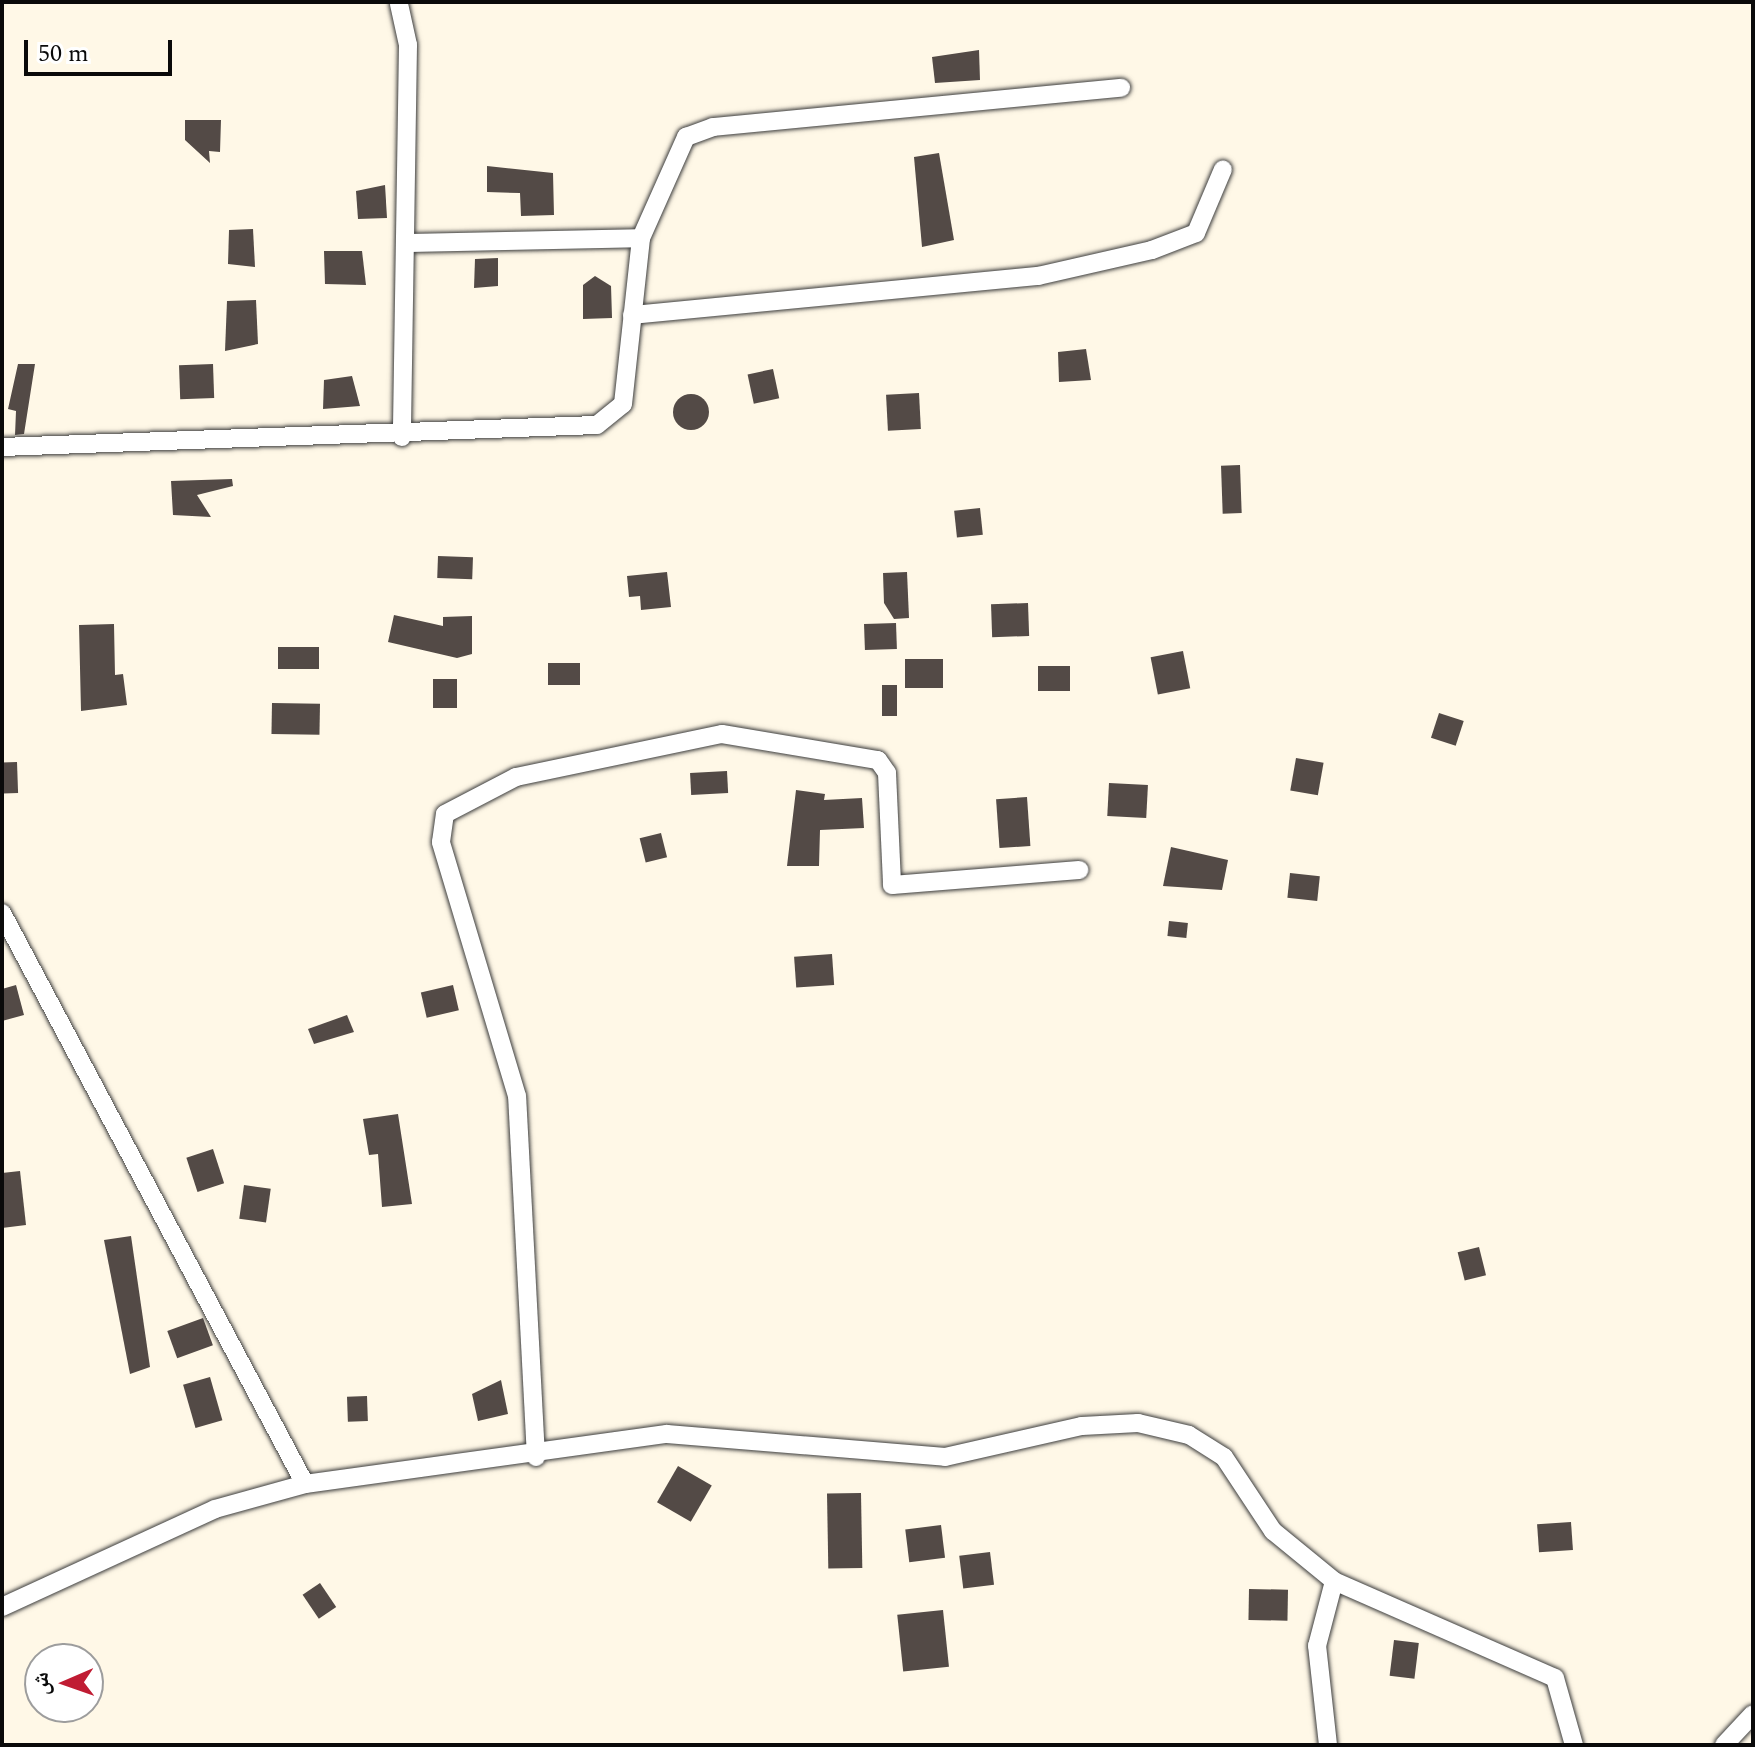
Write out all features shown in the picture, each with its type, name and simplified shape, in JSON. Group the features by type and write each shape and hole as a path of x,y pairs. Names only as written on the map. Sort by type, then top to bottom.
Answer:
{"street":[{"path":"399,4 408,45 402,437"},
{"path":"2,447 402,437 597,425 615,417 626,390 641,238 686,137 713,127 1121,88"},
{"path":"632,315 1038,276 1152,250 1196,233 1223,169"},
{"path":"406,243 641,238"},
{"path":"536,1457 517,1096 441,842 445,814 516,777 722,734 878,760 887,773 892,885 1079,870"},
{"path":"2,913 305,1484"},
{"path":"2,1607 215,1509 305,1484 536,1457 667,1434 945,1457 1082,1426 1138,1423 1189,1435 1224,1457 1273,1531 1334,1581 1555,1678 1574,1745"},
{"path":"1328,1745 1317,1646 1334,1581"},
{"path":"1724,1745 1753,1714"}],"building":[{"path":"979,50 980,80 935,83 932,57"},
{"path":"185,120 221,120 220,152 209,151 210,163 185,140"},
{"path":"939,153 954,240 922,247 914,157"},
{"path":"487,166 553,173 554,215 521,216 520,193 487,192"},
{"path":"385,185 387,218 358,219 356,191"},
{"path":"253,229 255,267 228,264 229,230"},
{"path":"324,251 362,251 366,285 325,284"},
{"path":"498,258 498,286 474,288 475,259"},
{"path":"595,276 611,286 612,318 583,319 583,285"},
{"path":"256,300 258,344 225,351 227,301"},
{"path":"1086,349 1091,380 1059,382 1058,352"},
{"path":"18,364 35,364 24,434 15,435 16,411 8,409"},
{"path":"213,364 214,398 180,399 179,365"},
{"path":"773,369 779,398 754,404 748,374"},
{"path":"352,376 360,406 323,409 324,380"},
{"path":"919,393 921,429 888,431 886,395"},
{"path":"691,394 704,399 709,412 704,425 691,430 678,425 673,412 678,399"},
{"path":"1240,465 1242,513 1223,514 1221,466"},
{"path":"232,479 233,486 197,495 211,517 173,515 171,481"},
{"path":"980,508 983,535 957,538 954,511"},
{"path":"438,556 473,557 472,579 437,578"},
{"path":"667,572 671,607 641,610 640,596 629,597 627,576"},
{"path":"907,572 909,618 894,619 884,603 883,573"},
{"path":"1028,603 1029,636 992,637 991,604"},
{"path":"394,615 443,626 443,617 472,616 472,654 457,658 388,642"},
{"path":"896,623 897,649 865,650 864,624"},
{"path":"114,624 115,675 123,674 127,705 81,711 79,625"},
{"path":"278,647 319,647 319,669 278,669"},
{"path":"1183,651 1190,688 1158,695 1151,657"},
{"path":"905,659 943,659 943,688 905,688"},
{"path":"548,663 580,663 580,685 548,685"},
{"path":"1038,666 1070,666 1070,691 1038,691"},
{"path":"433,679 457,679 457,708 433,708"},
{"path":"882,685 897,685 897,716 882,716"},
{"path":"272,703 320,704 319,735 271,734"},
{"path":"1439,713 1464,721 1456,746 1431,738"},
{"path":"1296,758 1324,763 1318,795 1290,790"},
{"path":"17,762 18,793 3,794 2,763"},
{"path":"727,771 728,793 691,795 690,773"},
{"path":"1109,783 1148,785 1146,818 1107,816"},
{"path":"796,790 825,794 824,800 862,798 864,828 820,830 819,866 787,866"},
{"path":"1027,797 1030,846 999,848 996,799"},
{"path":"661,833 667,857 646,863 640,838"},
{"path":"1171,847 1228,860 1222,890 1163,886"},
{"path":"1290,873 1320,876 1317,901 1287,898"},
{"path":"1169,921 1188,923 1186,938 1167,936"},
{"path":"832,954 834,985 796,988 794,957"},
{"path":"16,985 24,1015 2,1021 2,989"},
{"path":"453,985 459,1010 427,1018 421,992"},
{"path":"347,1015 354,1032 314,1044 308,1029"},
{"path":"398,1114 412,1204 382,1207 378,1154 369,1155 363,1119"},
{"path":"213,1149 224,1183 197,1192 186,1158"},
{"path":"20,1171 26,1225 2,1228 2,1173"},
{"path":"244,1185 271,1189 266,1222 239,1219"},
{"path":"131,1236 150,1367 130,1374 104,1240"},
{"path":"1479,1247 1486,1275 1465,1280 1458,1252"},
{"path":"203,1318 213,1345 177,1358 167,1331"},
{"path":"210,1377 222,1420 195,1428 183,1385"},
{"path":"501,1380 508,1414 478,1421 472,1394"},
{"path":"367,1396 368,1421 348,1422 347,1397"},
{"path":"678,1466 712,1486 691,1522 657,1502"},
{"path":"861,1493 862,1568 828,1569 827,1494"},
{"path":"1571,1522 1573,1550 1539,1552 1537,1524"},
{"path":"941,1525 945,1558 909,1562 905,1529"},
{"path":"990,1552 994,1585 963,1589 959,1556"},
{"path":"320,1583 336,1607 319,1619 303,1595"},
{"path":"1249,1589 1288,1590 1287,1621 1248,1620"},
{"path":"943,1610 949,1667 903,1671 897,1615"},
{"path":"1394,1640 1419,1643 1414,1679 1390,1676"}]}
